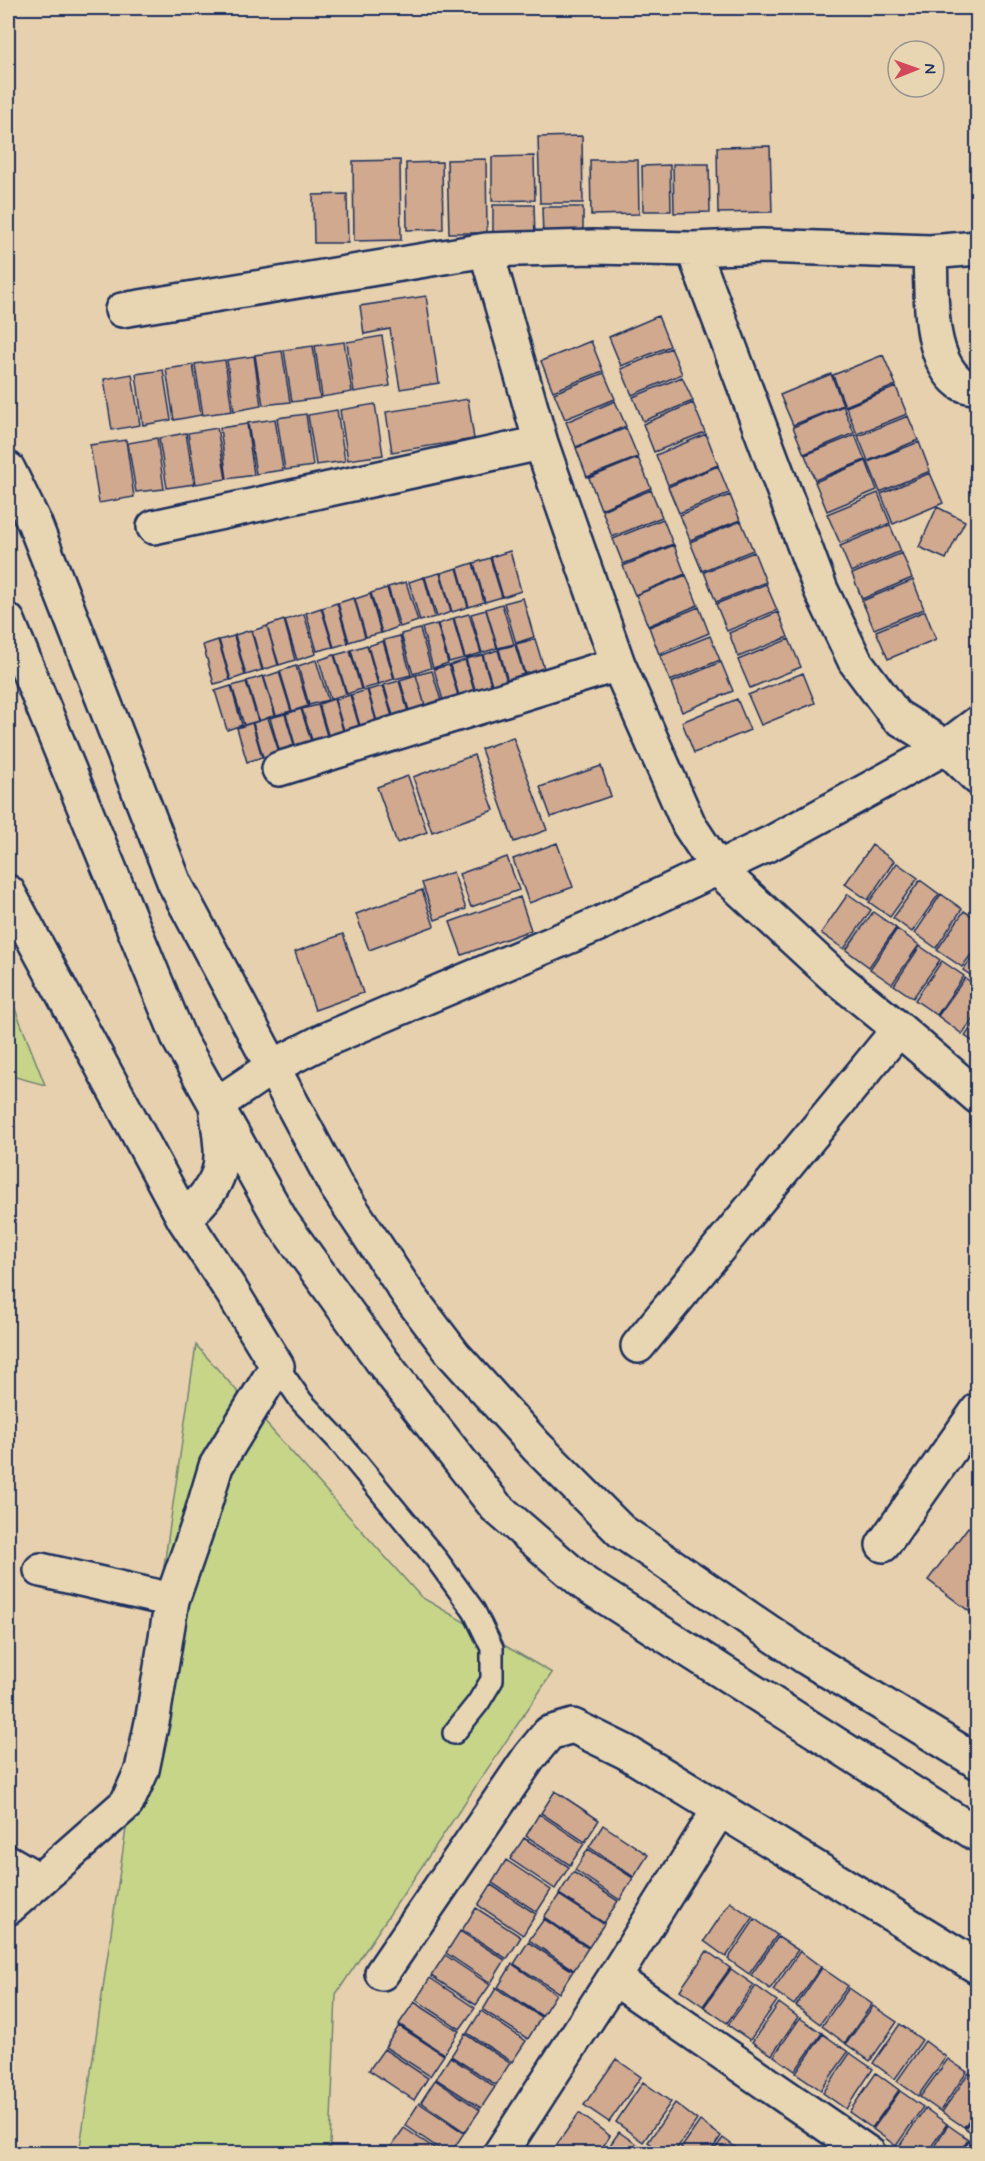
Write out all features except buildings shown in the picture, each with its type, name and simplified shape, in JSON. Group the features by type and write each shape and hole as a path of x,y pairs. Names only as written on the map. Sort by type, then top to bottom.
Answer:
{"street":[{"path":"122,310 486,250 693,249 762,246 930,252 978,248"},
{"path":"693,249 821,590 855,662 896,716 946,747 978,778"},
{"path":"486,250 540,443 618,664 689,825 718,869 834,976 978,1097"},
{"path":"930,252 935,343 945,366 961,384 978,388"},
{"path":"154,527 540,443"},
{"path":"8,469 34,522 176,884 336,1186 410,1297 454,1355 507,1414 621,1531 807,1658 978,1762"},
{"path":"8,621 180,1041 282,1222 382,1361 496,1507 585,1584 978,1835"},
{"path":"279,769 618,664"},
{"path":"216,1105 272,1067 325,1040 601,923 773,842 946,747 978,723"},
{"path":"8,892 184,1219 232,1292 276,1366 216,1466 172,1600 142,1770 127,1803 39,1880 10,1914"},
{"path":"638,1346 899,1029"},
{"path":"184,1219 205,1199 217,1179 222,1160 216,1105"},
{"path":"883,1545 978,1410"},
{"path":"41,1570 172,1600"},
{"path":"382,1972 530,1756 549,1733 573,1726 626,1752 978,1966"},
{"path":"500,2154 719,1810"},
{"path":"8,1862 39,1880"},
{"path":"614,1978 869,2154"}],"lane":[{"path":"276,1366 302,1402 338,1440 437,1560 474,1611 492,1648 492,1680 478,1703 454,1733"}],"green space":[{"path":"8,991 45,1085 8,1075"},
{"path":"196,1345 421,1597 552,1673 336,1994 330,2146 325,2153 79,2154"}]}
